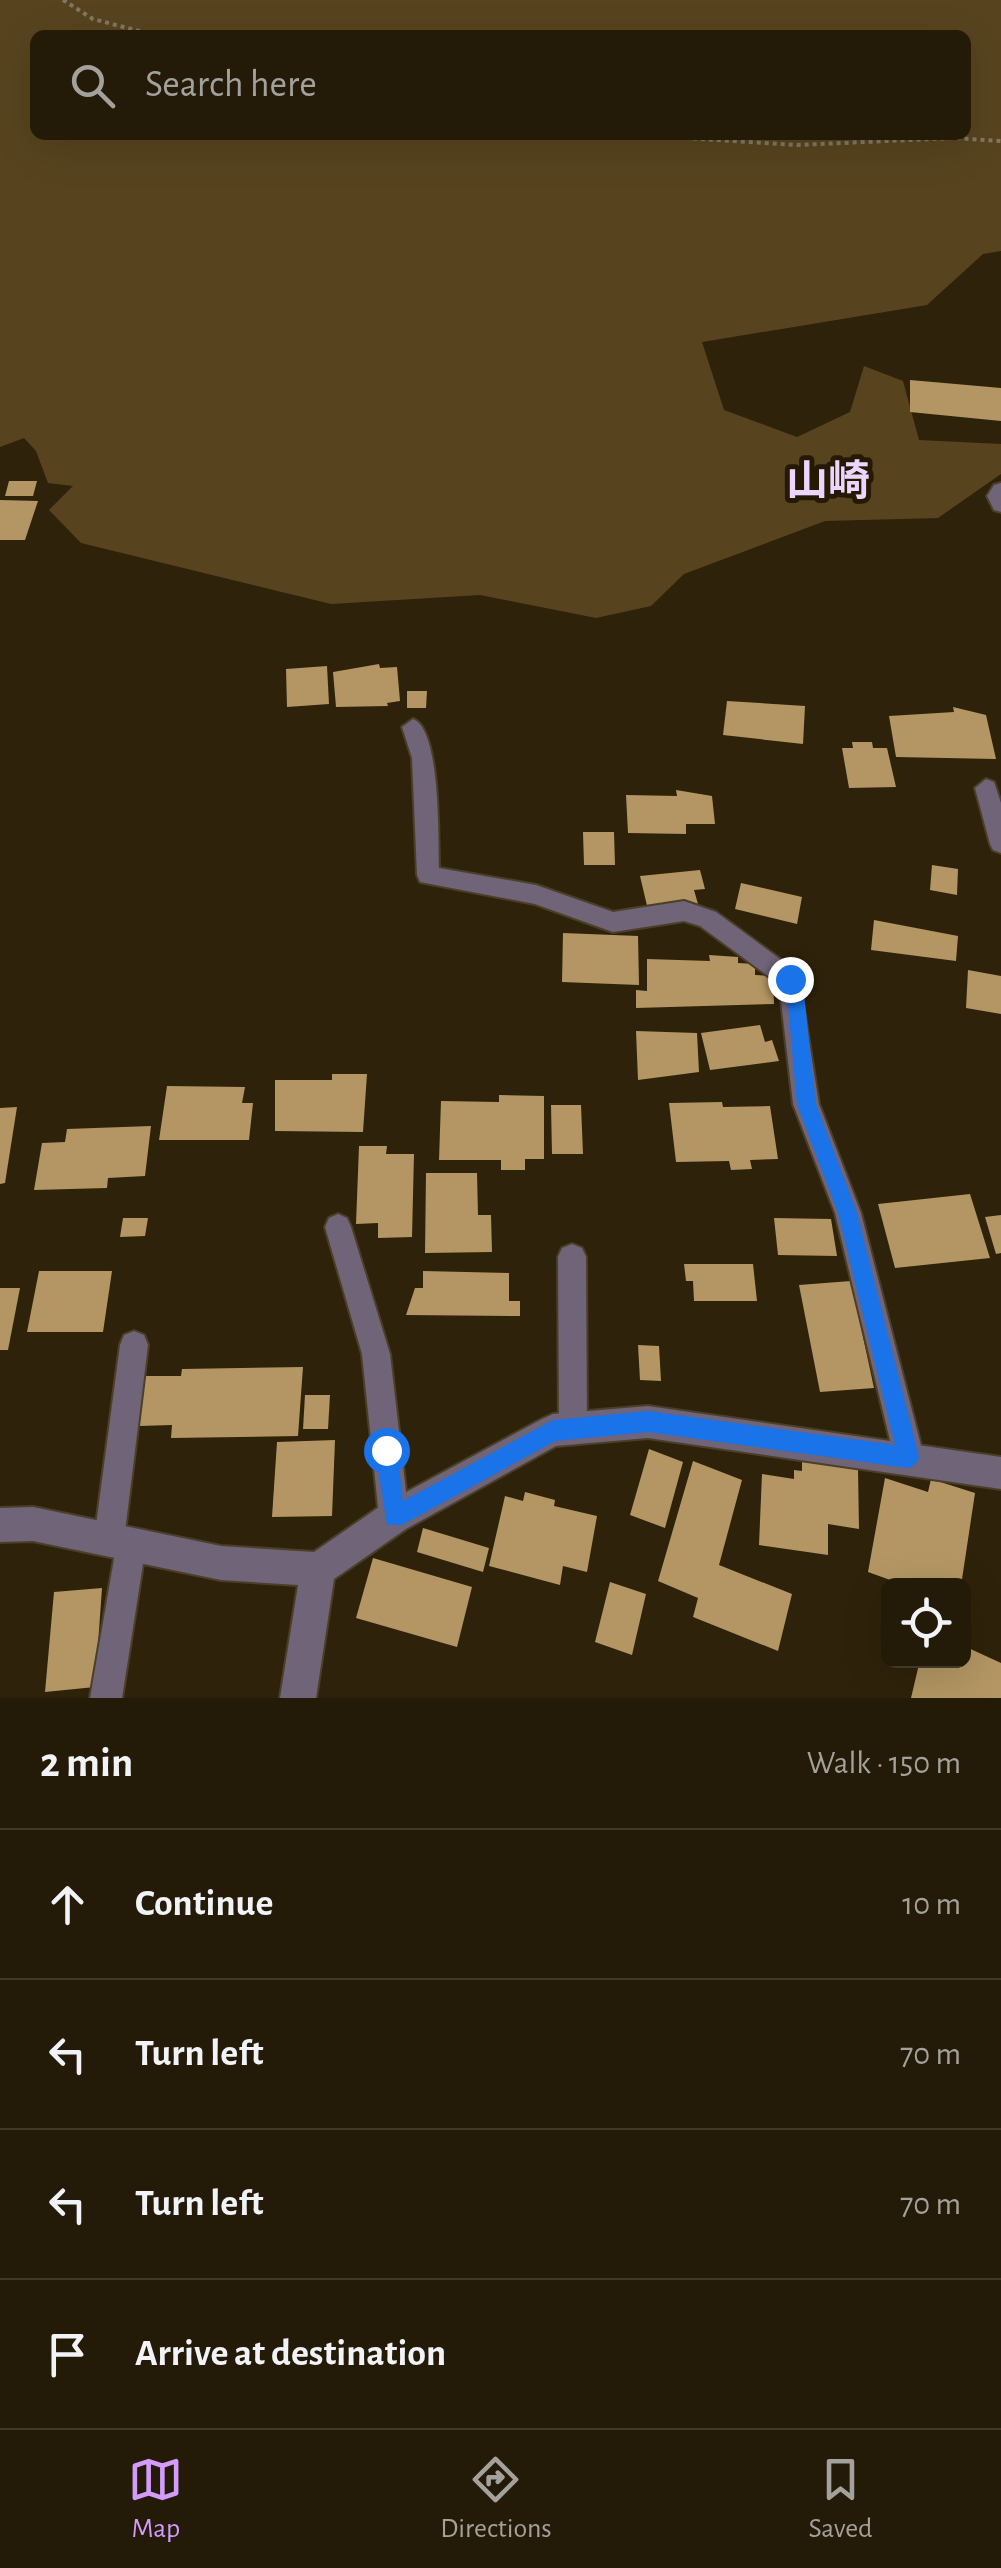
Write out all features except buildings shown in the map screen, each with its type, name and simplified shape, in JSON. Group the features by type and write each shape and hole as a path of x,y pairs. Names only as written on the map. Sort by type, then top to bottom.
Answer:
{"street":[{"path":"0,1525 32,1524 221,1563 318,1569 394,1518 553,1430 648,1422 1001,1473"},
{"path":"298,1698 318,1569"}],"lane":[{"path":"1001,489 996,496 1001,506"},
{"path":"413,727 424,758 428,875 536,895 613,922 684,912 708,919 790,979 795,994 806,1104 848,1213 908,1457"},
{"path":"986,788 1001,844"},
{"path":"338,1226 376,1354 394,1518"},
{"path":"572,1257 573,1428"},
{"path":"106,1698 134,1344"}],"path":[{"path":"63,0 93,19 135,30"},
{"path":"971,139 1001,141"},
{"path":"709,140 796,146 915,140"}],"shaded area":[{"path":"0,0 1001,0 1001,251 983,254 927,305 702,342 724,410 797,437 850,412 864,366 903,381 919,440 1001,444 1001,474 938,518 825,521 684,574 651,606 596,618 480,595 331,604 81,543 49,510 73,486 48,483 36,451 24,438 0,447"}],"district":[{"name":"山崎","path":"828,482"}],"route":[{"path":"386,1450 394,1518 553,1430 648,1422 908,1457 848,1213 828,1170 806,1104 795,994 790,979"}]}
